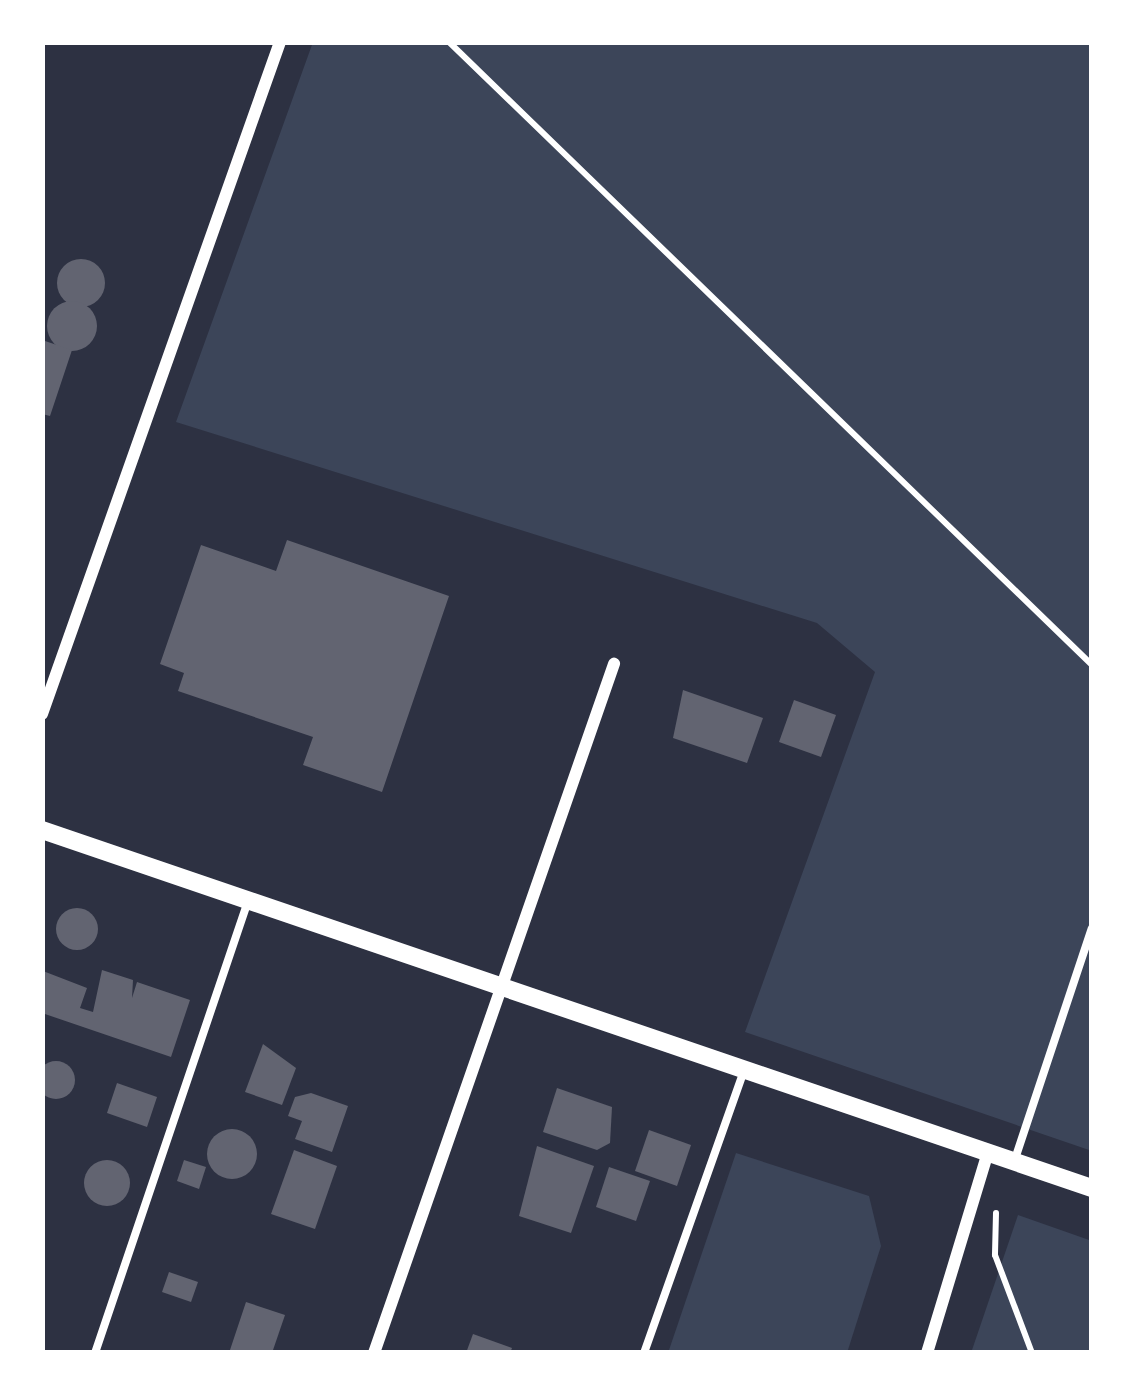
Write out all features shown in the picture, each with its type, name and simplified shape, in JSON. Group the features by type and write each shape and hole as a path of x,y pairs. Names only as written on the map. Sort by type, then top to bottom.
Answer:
{"street":[{"path":"42,714 280,42"},
{"path":"374,1353 614,664"},
{"path":"42,830 1092,1188"},
{"path":"927,1353 988,1152"}],"lane":[{"path":"95,1353 248,900"},
{"path":"1014,1161 1092,928"},
{"path":"644,1353 744,1069"}],"path":[{"path":"449,42 1092,665"},
{"path":"1014,1161 995,1255 1032,1353"}],"shaded area":[{"path":"313,42 1092,42 1092,1151 745,1032 875,672 817,623 176,422"},
{"path":"736,1153 869,1196 881,1246 847,1353 668,1353"},
{"path":"1018,1215 1092,1241 1092,1353 971,1353"}],"building":[{"path":"81,259 98,266 105,283 98,300 81,307 64,300 57,283 64,266"},
{"path":"72,301 90,308 97,326 90,344 72,351 54,344 47,326 54,308"},
{"path":"42,340 72,350 50,416 42,414"},
{"path":"287,540 449,596 382,792 303,765 313,737 178,691 184,673 160,664 201,545 276,571"},
{"path":"683,690 763,718 747,763 673,738"},
{"path":"794,700 836,715 821,757 779,742"},
{"path":"77,908 92,914 98,929 92,944 77,950 62,944 56,929 62,914"},
{"path":"102,970 133,980 132,998 137,982 190,1000 171,1057 42,1013 43,971 87,988 80,1008 93,1012"},
{"path":"263,1044 296,1068 282,1105 245,1092"},
{"path":"56,1061 69,1067 75,1080 69,1093 56,1099 43,1093 37,1080 43,1067"},
{"path":"117,1083 157,1097 147,1127 107,1113"},
{"path":"557,1088 612,1107 610,1143 597,1150 543,1132"},
{"path":"311,1093 348,1106 332,1152 295,1139 302,1121 288,1116 295,1097"},
{"path":"232,1129 250,1136 257,1154 250,1172 232,1179 214,1172 207,1154 214,1136"},
{"path":"649,1130 691,1145 677,1186 635,1171"},
{"path":"537,1146 594,1166 571,1233 519,1216"},
{"path":"294,1150 337,1166 315,1229 271,1214"},
{"path":"107,1160 123,1167 130,1183 123,1199 107,1206 91,1199 84,1183 91,1167"},
{"path":"184,1160 206,1167 199,1189 177,1181"},
{"path":"609,1167 650,1181 636,1221 596,1207"},
{"path":"169,1272 198,1282 191,1302 162,1292"},
{"path":"246,1302 285,1315 272,1353 229,1353"},
{"path":"473,1334 512,1348 510,1353 466,1353"}]}
